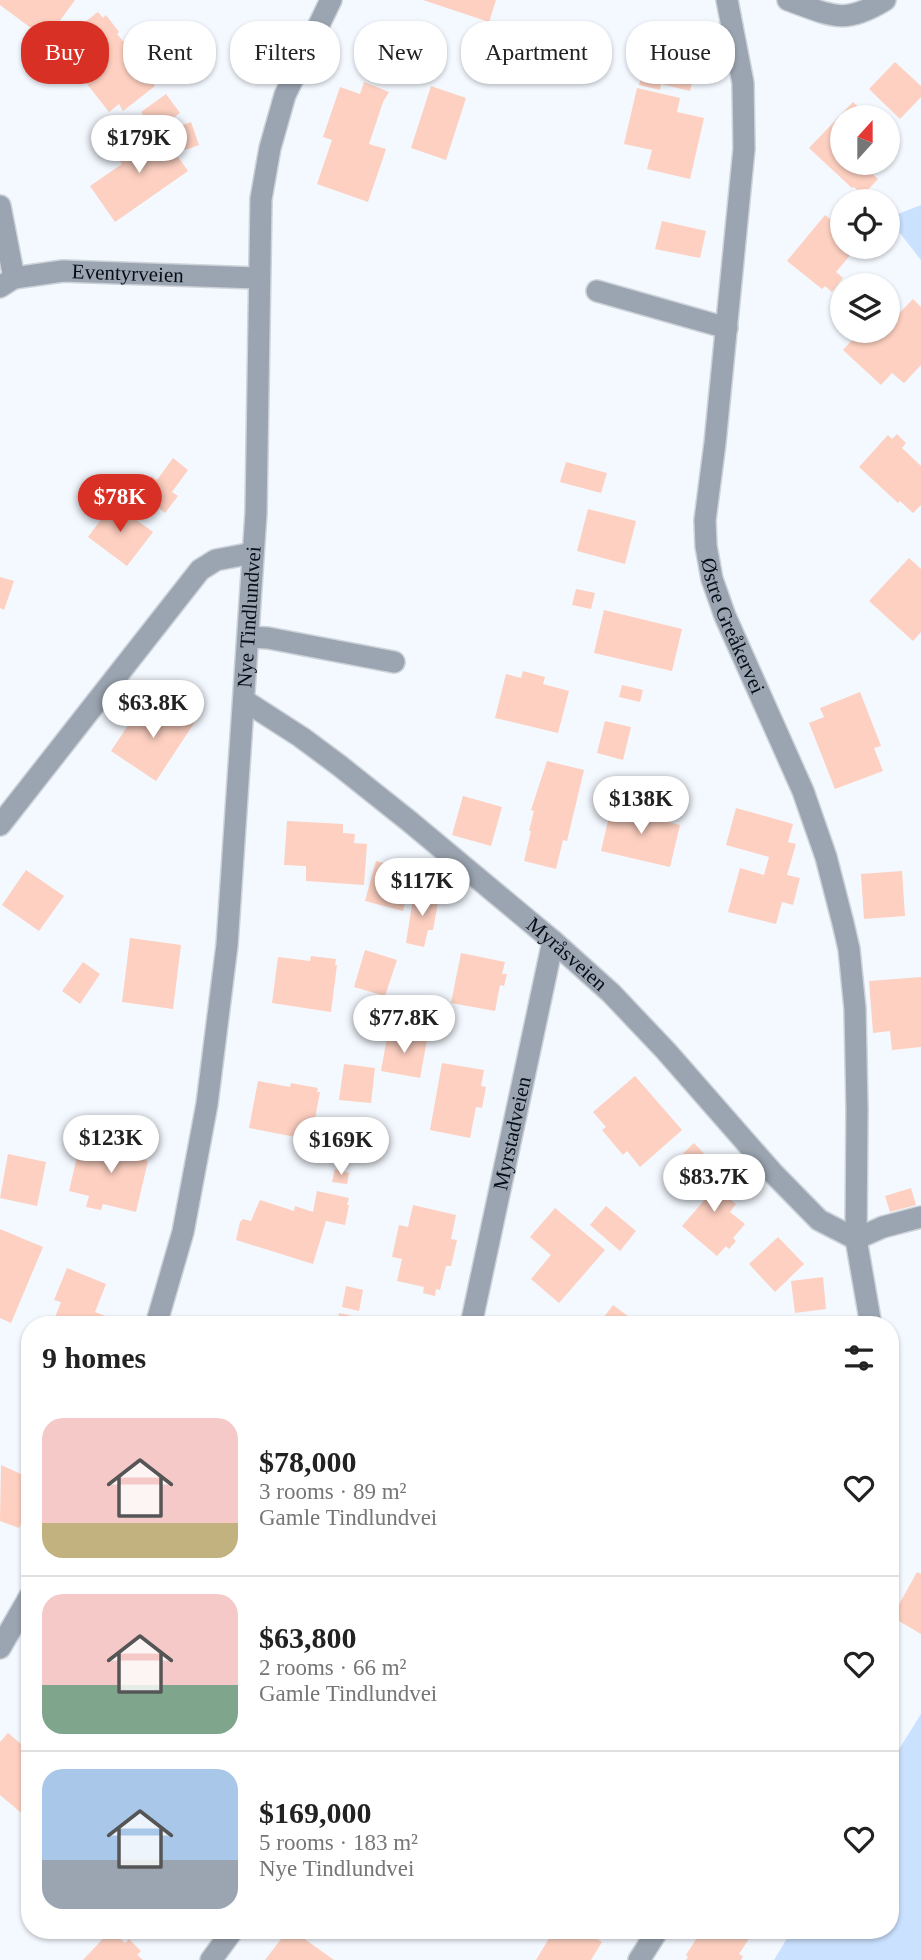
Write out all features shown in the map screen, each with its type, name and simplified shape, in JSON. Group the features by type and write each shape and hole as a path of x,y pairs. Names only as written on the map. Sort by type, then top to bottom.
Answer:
{"street":[{"name":"Nye Tindlundvei","path":"159,1316 183,1232 209,1090 227,945 256,513 261,199 270,148 285,95 331,0"},
{"name":"Østre Greåkervei","path":"727,0 743,83 744,127 727,328 705,520 706,547 712,579 725,615 803,792 826,857 849,949 855,1009 856,1239 869,1316"},
{"path":"788,0 847,17 864,13 885,0"},
{"path":"0,206 7,282"},
{"name":"Eventyrveien","path":"7,282 63,271 259,278"},
{"path":"597,290 727,328"},
{"path":"0,825 200,570 216,560 253,553"},
{"path":"248,637 268,638 394,662"},
{"name":"Myråsveien","path":"245,701 301,737 349,774 553,941 611,993 666,1051 772,1172 819,1220 856,1239"},
{"name":"Myrstadveien","path":"473,1316 553,941"},
{"path":"856,1239 883,1227 921,1217"},
{"path":"0,1648 21,1612"},
{"path":"211,1960 226,1939"},
{"path":"639,1960 651,1939"}],"shaded area":[{"path":"921,205 921,260 900,233 900,213"},
{"path":"921,1714 921,1960 774,1960 787,1939 899,1939 899,1749"}],"building":[{"path":"0,0 75,0 60,21 22,21 0,5"},
{"path":"423,0 496,0 489,21"},
{"path":"98,12 103,18 106,15 119,32 117,34 123,41 123,84 155,86 123,111 119,104 109,112 87,84 109,84 109,21 86,21"},
{"path":"895,62 921,86 921,97 900,119 900,105 886,105 869,89"},
{"path":"363,84 389,92 369,144 386,149 368,202 317,184 332,140 323,137 340,87 360,94"},
{"path":"639,84 661,84 660,90"},
{"path":"661,84 692,84 690,91"},
{"path":"431,86 466,98 446,160 411,148"},
{"path":"637,88 680,98 677,112 704,118 690,179 647,169 652,150 624,144"},
{"path":"166,94 180,113 162,126 159,123 152,128 141,112"},
{"path":"191,122 199,145 185,150 177,127"},
{"path":"830,126 830,168 809,148"},
{"path":"156,127 188,171 115,222 90,186 122,164 116,155"},
{"path":"838,175 874,175 878,179 869,189 852,188"},
{"path":"825,215 830,219 830,259 847,259 837,273 830,273 830,290 825,286 822,289 787,261"},
{"path":"662,221 706,231 700,258 655,249"},
{"path":"913,299 921,307 921,365 904,383 892,373 881,385 843,350 849,343 900,343 900,312"},
{"path":"897,434 906,443 902,448 921,466 921,505 913,513 900,501 898,503 859,467 888,435 892,439"},
{"path":"173,458 188,470 172,492 178,496 165,513 139,492 151,476 157,480"},
{"path":"566,462 607,473 601,493 560,482"},
{"path":"113,503 153,532 127,566 88,537"},
{"path":"588,509 636,521 625,564 577,551"},
{"path":"909,558 921,569 921,632 913,641 869,601"},
{"path":"0,577 14,581 4,610 0,608"},
{"path":"576,589 595,593 591,609 572,605"},
{"path":"604,610 682,629 672,671 594,653"},
{"path":"523,671 545,677 543,684 569,691 558,733 495,718 506,674 521,678"},
{"path":"622,685 643,690 640,702 619,697"},
{"path":"860,692 881,746 874,748 883,771 835,789 809,723 824,717 820,708"},
{"path":"143,703 172,720 180,709 196,720 156,781 111,751"},
{"path":"605,721 631,727 623,760 597,753"},
{"path":"547,761 584,770 567,841 563,840 556,869 524,861 534,811 531,810"},
{"path":"463,796 502,807 491,846 452,835"},
{"path":"637,803 660,808 657,819 680,825 670,867 601,851 611,808 634,814"},
{"path":"736,808 793,824 788,842 796,844 787,875 800,878 793,905 782,902 776,924 728,912 740,868 764,875 769,857 726,845"},
{"path":"287,821 343,824 343,833 355,834 354,843 367,844 364,885 306,881 306,866 284,865"},
{"path":"376,861 413,871 403,911 365,901"},
{"path":"26,870 64,896 39,931 2,905"},
{"path":"902,871 905,916 864,919 861,874"},
{"path":"414,892 439,897 433,930 428,930 424,947 406,943"},
{"path":"130,938 181,945 173,1009 122,1002"},
{"path":"365,950 397,960 385,996 354,987"},
{"path":"461,953 505,962 502,974 507,974 504,986 500,985 495,1011 451,1003"},
{"path":"311,956 336,959 331,1012 272,1003 278,957 310,961"},
{"path":"83,962 100,974 80,1004 62,991"},
{"path":"921,977 921,1047 892,1050 890,1031 873,1033 869,981"},
{"path":"388,1032 427,1040 420,1078 381,1071"},
{"path":"442,1063 484,1070 481,1086 486,1087 482,1108 476,1107 470,1138 430,1130"},
{"path":"344,1064 375,1068 371,1103 339,1100"},
{"path":"635,1076 682,1130 640,1167 627,1151 623,1155 602,1130 606,1127 593,1112"},
{"path":"258,1081 290,1087 291,1083 318,1088 317,1092 320,1092 311,1140 249,1128"},
{"path":"118,1136 148,1144 145,1160 148,1161 136,1212 103,1204 101,1210 86,1207 89,1196 69,1191 80,1144 114,1152"},
{"path":"694,1143 711,1161 688,1182 671,1165"},
{"path":"8,1154 46,1162 37,1206 0,1198"},
{"path":"717,1159 730,1172 709,1194 716,1199 722,1192 736,1204 730,1212 745,1224 733,1238 736,1241 729,1249 726,1246 717,1256 682,1226 708,1196 695,1183"},
{"path":"335,1169 349,1173 347,1184 332,1182"},
{"path":"911,1188 916,1205 890,1212 885,1196"},
{"path":"317,1191 349,1198 349,1205 345,1225 326,1221 313,1264 236,1240 240,1222 243,1219 251,1221 260,1200 294,1211 295,1206 313,1212"},
{"path":"413,1205 456,1215 451,1239 457,1240 451,1266 446,1266 440,1290 436,1289 435,1296 423,1293 424,1287 397,1281 402,1259 392,1257 399,1225 408,1227"},
{"path":"606,1206 636,1231 620,1251 590,1225"},
{"path":"555,1208 605,1250 559,1303 531,1279 551,1255 530,1237"},
{"path":"0,1229 43,1247 11,1323 0,1318"},
{"path":"778,1237 804,1264 775,1292 749,1264"},
{"path":"67,1268 106,1284 95,1312 105,1316 56,1316 61,1302 54,1300"},
{"path":"823,1277 826,1309 795,1313 791,1281"},
{"path":"346,1286 363,1290 359,1311 342,1307"},
{"path":"613,1305 628,1316 605,1316"},
{"path":"1,1465 21,1474 21,1524 19,1528 0,1521"},
{"path":"917,1572 921,1574 921,1634 899,1621 899,1604"},
{"path":"8,1733 21,1744 21,1813 0,1795 0,1742"},
{"path":"103,1939 121,1939 125,1943 129,1939 141,1951 137,1955 143,1960 83,1960"},
{"path":"281,1939 305,1939 334,1960 265,1960"},
{"path":"549,1939 597,1939 602,1942 591,1960 536,1960"},
{"path":"696,1939 749,1939 739,1954 743,1956 741,1960 686,1960 686,1955"}]}
